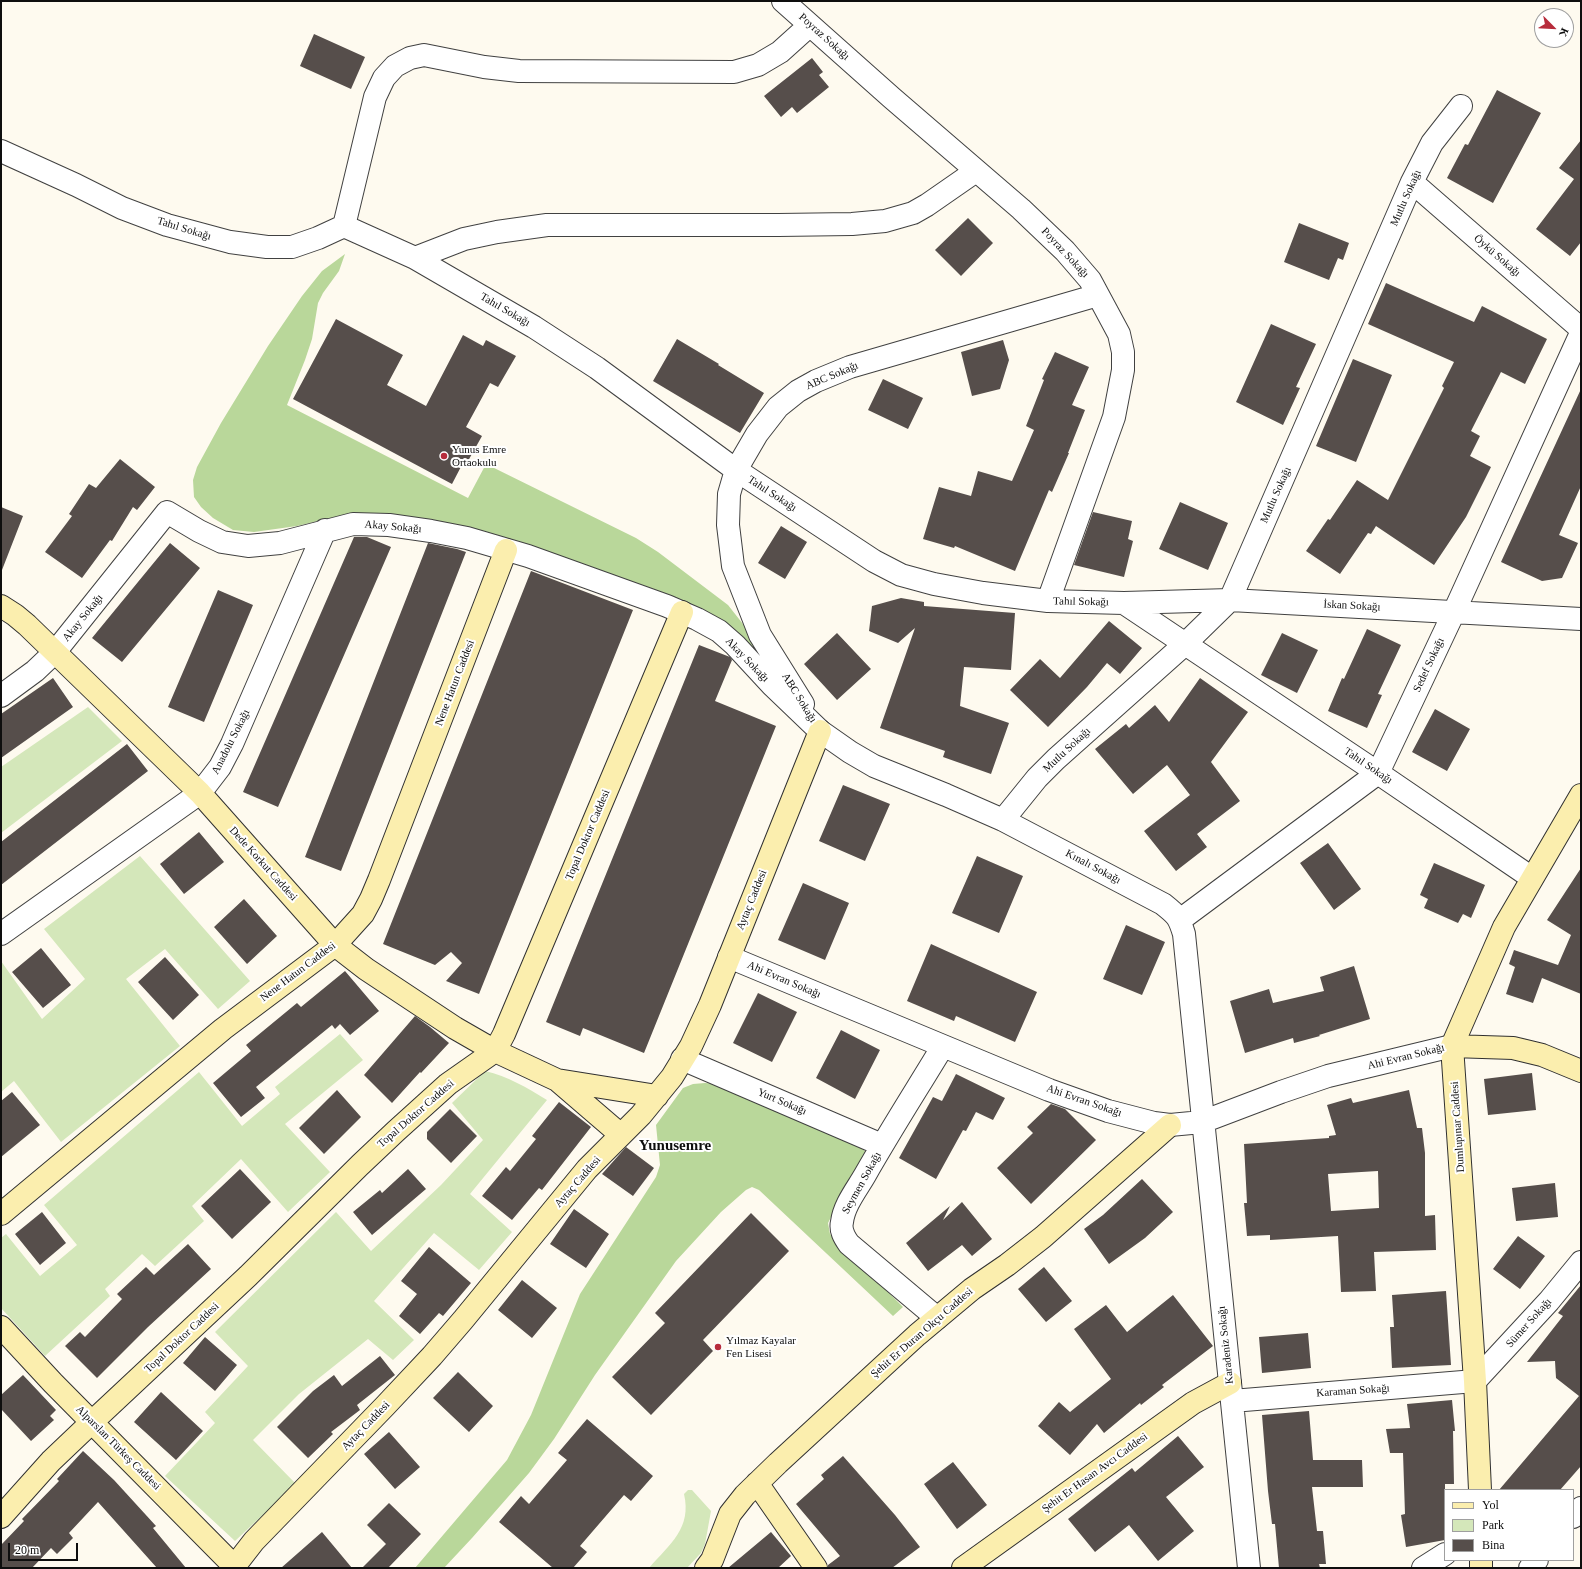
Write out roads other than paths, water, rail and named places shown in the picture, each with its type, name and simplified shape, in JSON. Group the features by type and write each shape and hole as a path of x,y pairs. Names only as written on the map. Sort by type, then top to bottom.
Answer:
{"street":[{"name":"Poyraz Sokağı","path":"783,1 892,98 1021,209 1065,251 1090,280 1119,334 1123,352 1123,370 1114,417 1048,601"},
{"path":"344,226 375,96 384,78 395,66 410,58 424,55 484,68 520,71 734,72 758,65 780,52 810,25"},
{"name":"Mutlu Sokağı","path":"1003,820 1037,778 1056,759 1185,644 1230,600 1412,182 1432,143 1461,106"},
{"name":"Tahıl Sokağı","path":"1,151 76,185 122,208 167,225 230,242 267,247 292,246 318,238 344,226 415,258 534,327 598,368 736,470 874,561 901,575 934,584 983,593 1048,601 1124,603 1532,878"},
{"path":"415,258 464,239 497,232 547,225 852,224 885,221 913,213 976,171"},
{"name":"Öykü Sokağı","path":"1412,182 1581,329"},
{"name":"ABC Sokağı","path":"820,731 760,635 733,566 728,525 729,494 736,470 757,434 778,407 798,391 816,380 850,367 1098,295"},
{"name":"Sedef Sokağı","path":"1180,920 1378,773 1454,612 1581,333"},
{"name":"Akay Sokağı","path":"1,696 34,672 55,652 167,512 199,531 222,542 248,546 280,543 352,524 389,526 431,531 467,538 528,556 682,612 719,631 735,645 772,686 820,731"},
{"name":"Anadolu Sokağı","path":"1,934 200,793 220,767 232,744 325,530"},
{"name":"Nene Hatun Caddesi","path":"1,1214 223,1029 336,945 354,924 372,899 506,550"},
{"name":"İskan Sokağı","path":"1124,603 1230,600 1581,619"},
{"name":"Dede Korkut Caddesi","path":"1,606 27,625 200,793 336,945 394,989 455,1028 495,1050 557,1080 621,1135"},
{"name":"Topal Doktor Caddesi","path":"1,1517 51,1461 248,1276 396,1130 448,1084 495,1050 510,1019 682,612"},
{"name":"Kınalı Sokağı","path":"820,731 850,752 874,766 1003,820 1163,904 1180,920"},
{"name":"Aytaç Caddesi","path":"235,1567 254,1541 380,1412 432,1356 587,1168 641,1115 657,1096 691,1046 729,957 820,731"},
{"name":"Dumlupınar Caddesi","path":"1480,1489 1475,1381 1452,1046 1504,927 1581,795"},
{"path":"1180,920 1184,934 1202,1122"},
{"name":"Ahi Evran Sokağı","path":"729,957 1078,1101 1154,1123 1170,1125 1202,1122 1328,1076 1452,1046"},
{"name":"Seymen Sokağı","path":"937,1318 849,1244 841,1229 842,1221 848,1205 882,1145 943,1046"},
{"path":"1452,1046 1513,1048 1542,1055 1581,1071"},
{"name":"Yurt Sokağı","path":"682,1059 882,1145"},
{"name":"Dede Korkut Caddesi","path":"557,1080 657,1096"},
{"name":"Karadeniz Sokağı","path":"1202,1122 1249,1568"},
{"name":"Şehit Er Duran Okçu Caddesi","path":"706,1568 712,1560 730,1514 757,1483 864,1383 937,1318 972,1289 1007,1265 1043,1237 1170,1125"},
{"name":"Sümer Sokağı","path":"1475,1381 1549,1301 1581,1262"},
{"name":"Alparslan Türkeş Caddesi","path":"1,1327 53,1383 235,1567"},
{"name":"Karaman Sokağı","path":"1231,1392 1475,1381"},
{"name":"Şehit Er Hasan Avcı Caddesi","path":"963,1568 1193,1404 1231,1392"},
{"path":"757,1483 816,1568"},
{"path":"1574,1516 1581,1508"},
{"path":"1423,1568 1444,1555"}],"place":[{"name":"Yunus Emre Ortaokulu","path":"444,456"},
{"name":"Yılmaz Kayalar Fen Lisesi","path":"718,1347"}],"district":[{"name":"Yunusemre","path":"675,1146"}]}
